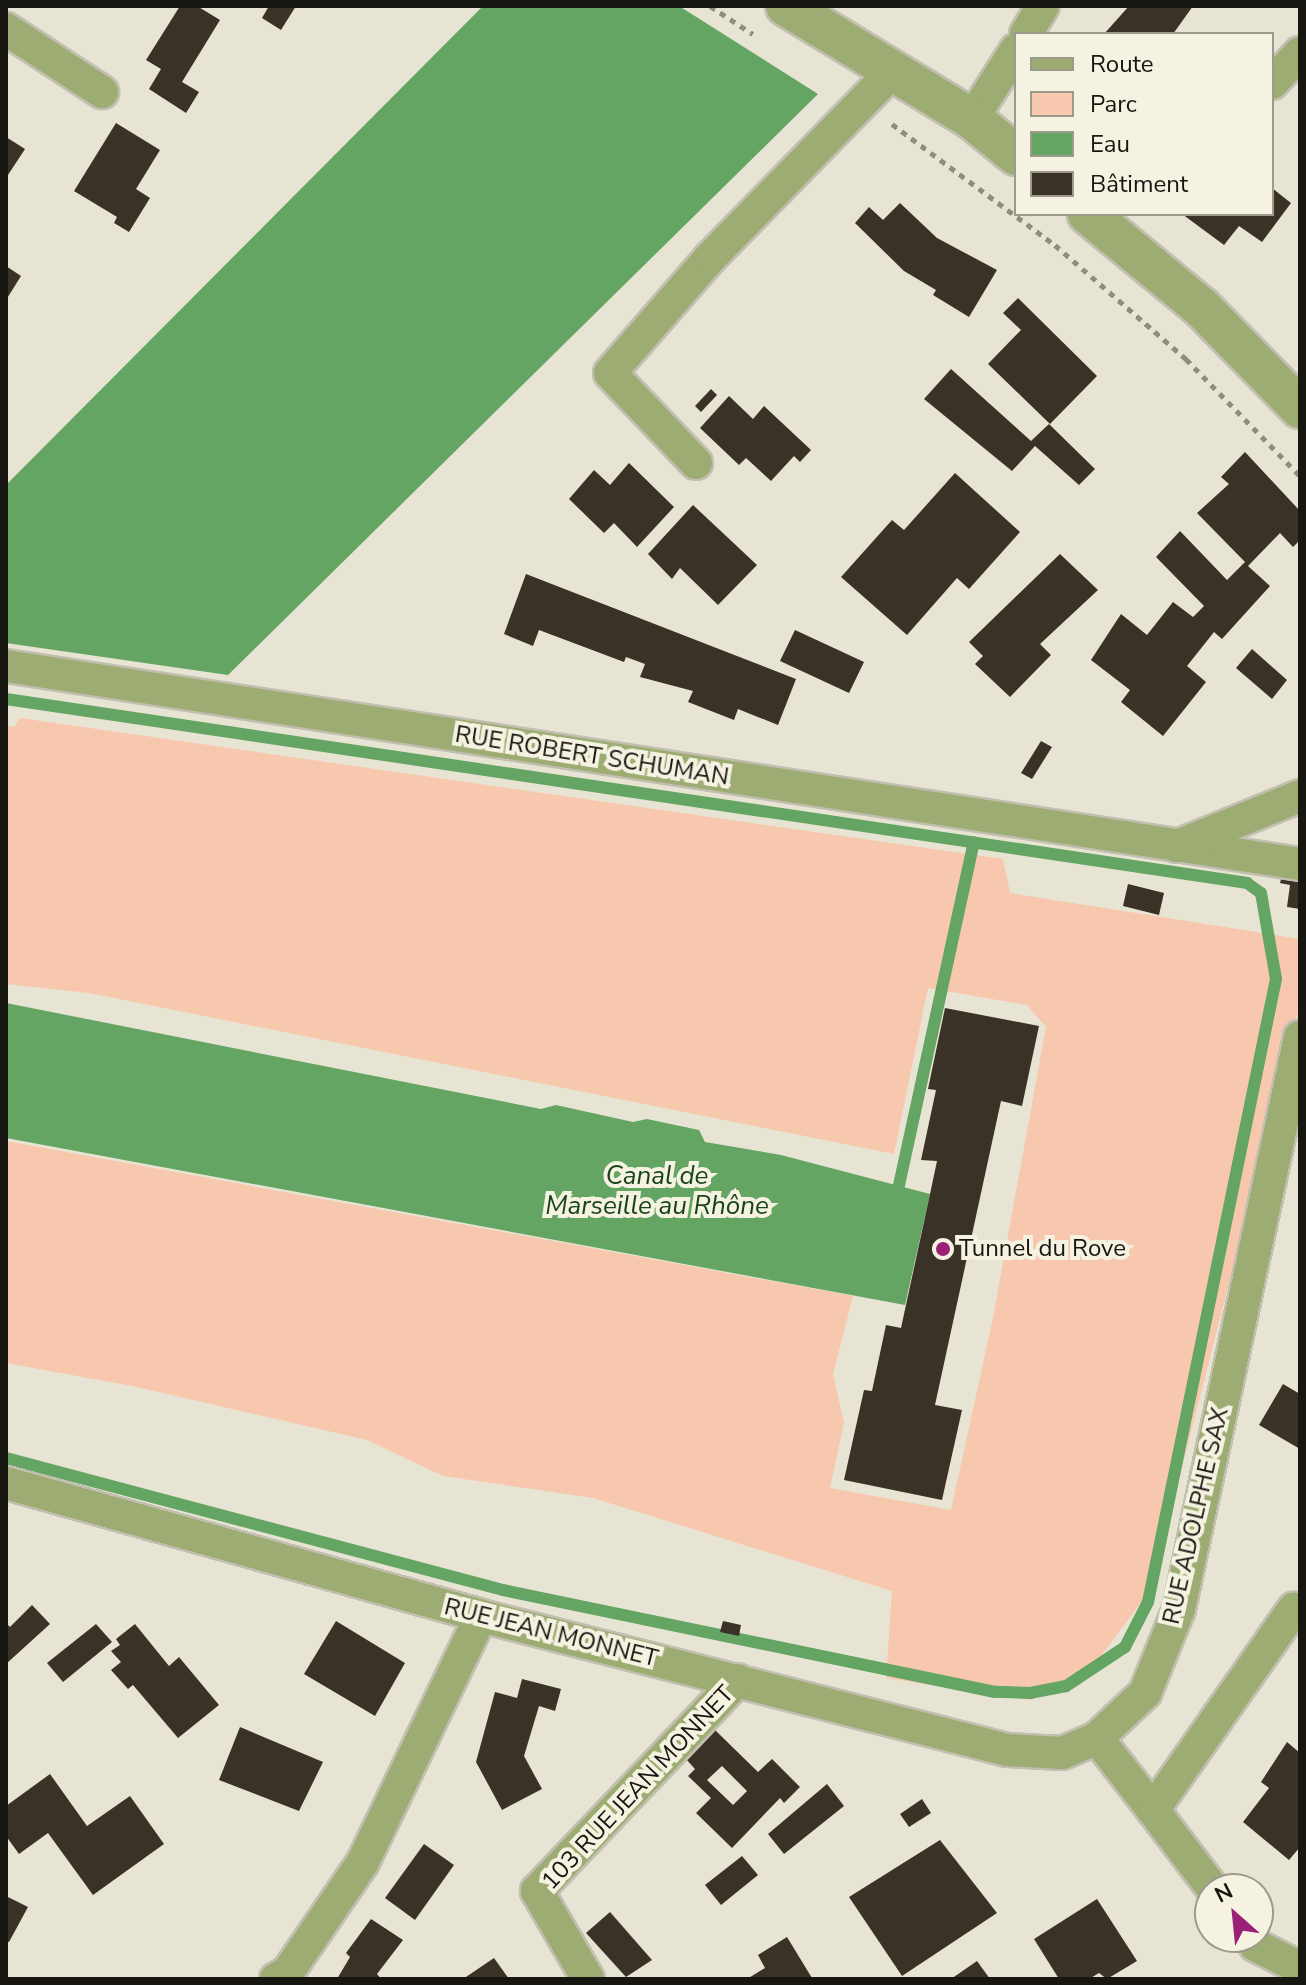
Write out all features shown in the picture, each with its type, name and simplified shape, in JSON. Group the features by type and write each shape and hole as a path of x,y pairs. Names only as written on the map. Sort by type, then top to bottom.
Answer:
{"street":[{"path":"786,6 972,119 1014,153"},
{"path":"1027,32 1043,6"},
{"path":"6,29 102,92"},
{"path":"972,119 1014,53"},
{"path":"1274,81 1300,53"},
{"path":"696,463 610,373 710,258 893,71"},
{"path":"1090,216 1202,308 1300,408"},
{"name":"RUE ROBERT SCHUMAN","path":"6,666 1300,864"},
{"path":"1177,846 1300,796"},
{"name":"RUE ADOLPHE SAX","path":"1097,1738 1145,1693 1179,1609 1300,1037"},
{"name":"RUE JEAN MONNET","path":"6,1483 481,1616 1007,1750 1062,1753 1097,1738"},
{"path":"1153,1810 1294,1609"},
{"path":"276,1979 288,1972 363,1862 481,1616"},
{"name":"103 RUE JEAN MONNET","path":"588,1979 537,1891 738,1680"},
{"path":"1097,1738 1201,1873"},
{"path":"1255,1953 1263,1979"},
{"path":"1273,1953 1300,1968"}],"path":[{"path":"710,6 761,39"},
{"path":"862,104 1014,215"},
{"path":"1015,216 1055,245 1186,359 1300,476"}],"green space":[{"path":"20,718 1003,859 1010,893 1300,939 1300,1005 1151,1589 1092,1668 1030,1700 886,1678 892,1591 593,1498 443,1476 367,1440 137,1387 6,1363 6,1141 853,1296 833,1374 844,1423 830,1488 951,1510 993,1318 1046,1027 1027,1005 928,988 894,1154 89,993 6,984 6,725 14,727"}],"water":[{"path":"483,6 679,6 818,94 228,675 6,643 6,485"},
{"name":"Canal de Marseille au Rhône","path":"6,1003 541,1109 556,1105 633,1122 647,1119 699,1130 705,1142 781,1155 930,1194 905,1305 6,1138"}],"building":[{"path":"180,6 197,6 220,20 182,82 199,92 186,113 149,89 161,69 146,60"},
{"path":"269,6 296,6 281,30 262,18"},
{"path":"1129,6 1193,6 1174,32 1106,32"},
{"path":"116,123 160,150 136,189 150,198 129,232 114,223 117,217 74,191"},
{"path":"6,137 25,149 6,178"},
{"path":"1274,190 1291,203 1262,242 1239,226 1224,245 1185,216 1274,216"},
{"path":"900,203 937,238 997,270 969,317 933,295 936,290 904,271 855,223 869,207 883,220"},
{"path":"6,266 21,276 6,300"},
{"path":"1018,298 1097,376 1050,424 988,364 1021,330 1003,313"},
{"path":"951,369 1031,441 1049,424 1095,469 1079,485 1035,446 1012,471 924,399"},
{"path":"711,389 717,395 701,412 695,406"},
{"path":"729,396 753,419 764,406 811,450 800,462 794,456 771,481 746,458 739,465 700,428"},
{"path":"1245,452 1300,511 1300,540 1293,547 1280,533 1248,566 1270,586 1222,639 1214,632 1187,666 1206,682 1163,736 1121,702 1130,690 1091,660 1121,614 1147,635 1173,602 1193,617 1204,606 1156,557 1180,531 1227,580 1245,562 1197,513 1229,484 1221,477"},
{"path":"629,463 674,507 637,547 614,523 604,533 569,499 594,470 610,485"},
{"path":"955,473 1020,532 969,589 957,578 907,635 841,577 892,520 904,530"},
{"path":"693,505 757,565 718,605 680,568 672,579 648,554"},
{"path":"1060,554 1098,590 1040,644 1051,655 1010,697 975,664 983,656 969,642"},
{"path":"526,574 796,679 778,725 738,709 734,720 688,702 693,691 640,677 645,664 626,657 624,662 539,630 533,646 504,634"},
{"path":"795,630 864,662 849,693 780,661"},
{"path":"1252,649 1287,680 1272,699 1236,668"},
{"path":"1041,741 1052,747 1032,779 1021,773"},
{"path":"1284,869 1300,873 1300,909 1287,907 1290,885 1280,883"},
{"path":"1128,884 1164,893 1159,915 1123,906"},
{"path":"945,1008 1039,1026 1022,1106 1001,1101 935,1405 962,1410 942,1500 844,1480 864,1390 872,1391 886,1325 901,1328 930,1194 937,1161 921,1160 936,1090 928,1089"},
{"path":"1283,1384 1300,1394 1300,1449 1259,1425"},
{"path":"32,1605 50,1624 6,1664 6,1623 10,1627"},
{"path":"336,1621 405,1663 375,1716 304,1674"},
{"path":"723,1621 741,1625 739,1636 720,1632"},
{"path":"96,1624 112,1642 63,1682 47,1663"},
{"path":"135,1624 169,1666 179,1657 219,1705 178,1738 133,1685 128,1689 111,1670 121,1662 111,1651 120,1645 116,1639"},
{"path":"522,1679 561,1689 555,1711 539,1706 524,1756 542,1789 502,1810 476,1762 495,1692 517,1698"},
{"path":"240,1727 323,1762 299,1811 219,1780"},
{"path":"715,1730 758,1772 772,1759 800,1787 784,1803 780,1798 732,1848 696,1813 711,1798 688,1776 695,1769 686,1759","holes":["722,1766 747,1791 733,1805 707,1780"]},
{"path":"1287,1742 1300,1753 1300,1847 1289,1860 1243,1822 1269,1788 1261,1782"},
{"path":"50,1774 87,1826 130,1796 164,1844 93,1895 48,1833 19,1854 6,1836 6,1806"},
{"path":"827,1784 844,1806 784,1854 768,1834"},
{"path":"922,1799 931,1813 909,1827 900,1814"},
{"path":"940,1840 997,1913 902,1976 849,1897"},
{"path":"424,1844 454,1865 415,1920 385,1898"},
{"path":"742,1856 758,1875 721,1905 705,1885"},
{"path":"6,1896 28,1907 9,1942 6,1941"},
{"path":"1097,1899 1137,1961 1107,1979 1099,1973 1089,1979 1059,1979 1034,1939"},
{"path":"610,1912 652,1960 626,1977 586,1933"},
{"path":"371,1919 403,1940 377,1974 381,1979 337,1979 350,1957 346,1953"},
{"path":"787,1937 812,1978 819,1979 747,1979 765,1968 758,1955"},
{"path":"494,1958 509,1979 463,1979"},
{"path":"977,1961 990,1979 951,1979"}],"waterway":[{"path":"6,699 1247,883 1261,893 1276,979 1148,1602 1125,1647 1066,1686 1031,1693 995,1692 503,1590 6,1458"},
{"path":"896,1199 974,842"}],"place":[{"name":"Tunnel du Rove","path":"943,1249"}]}
